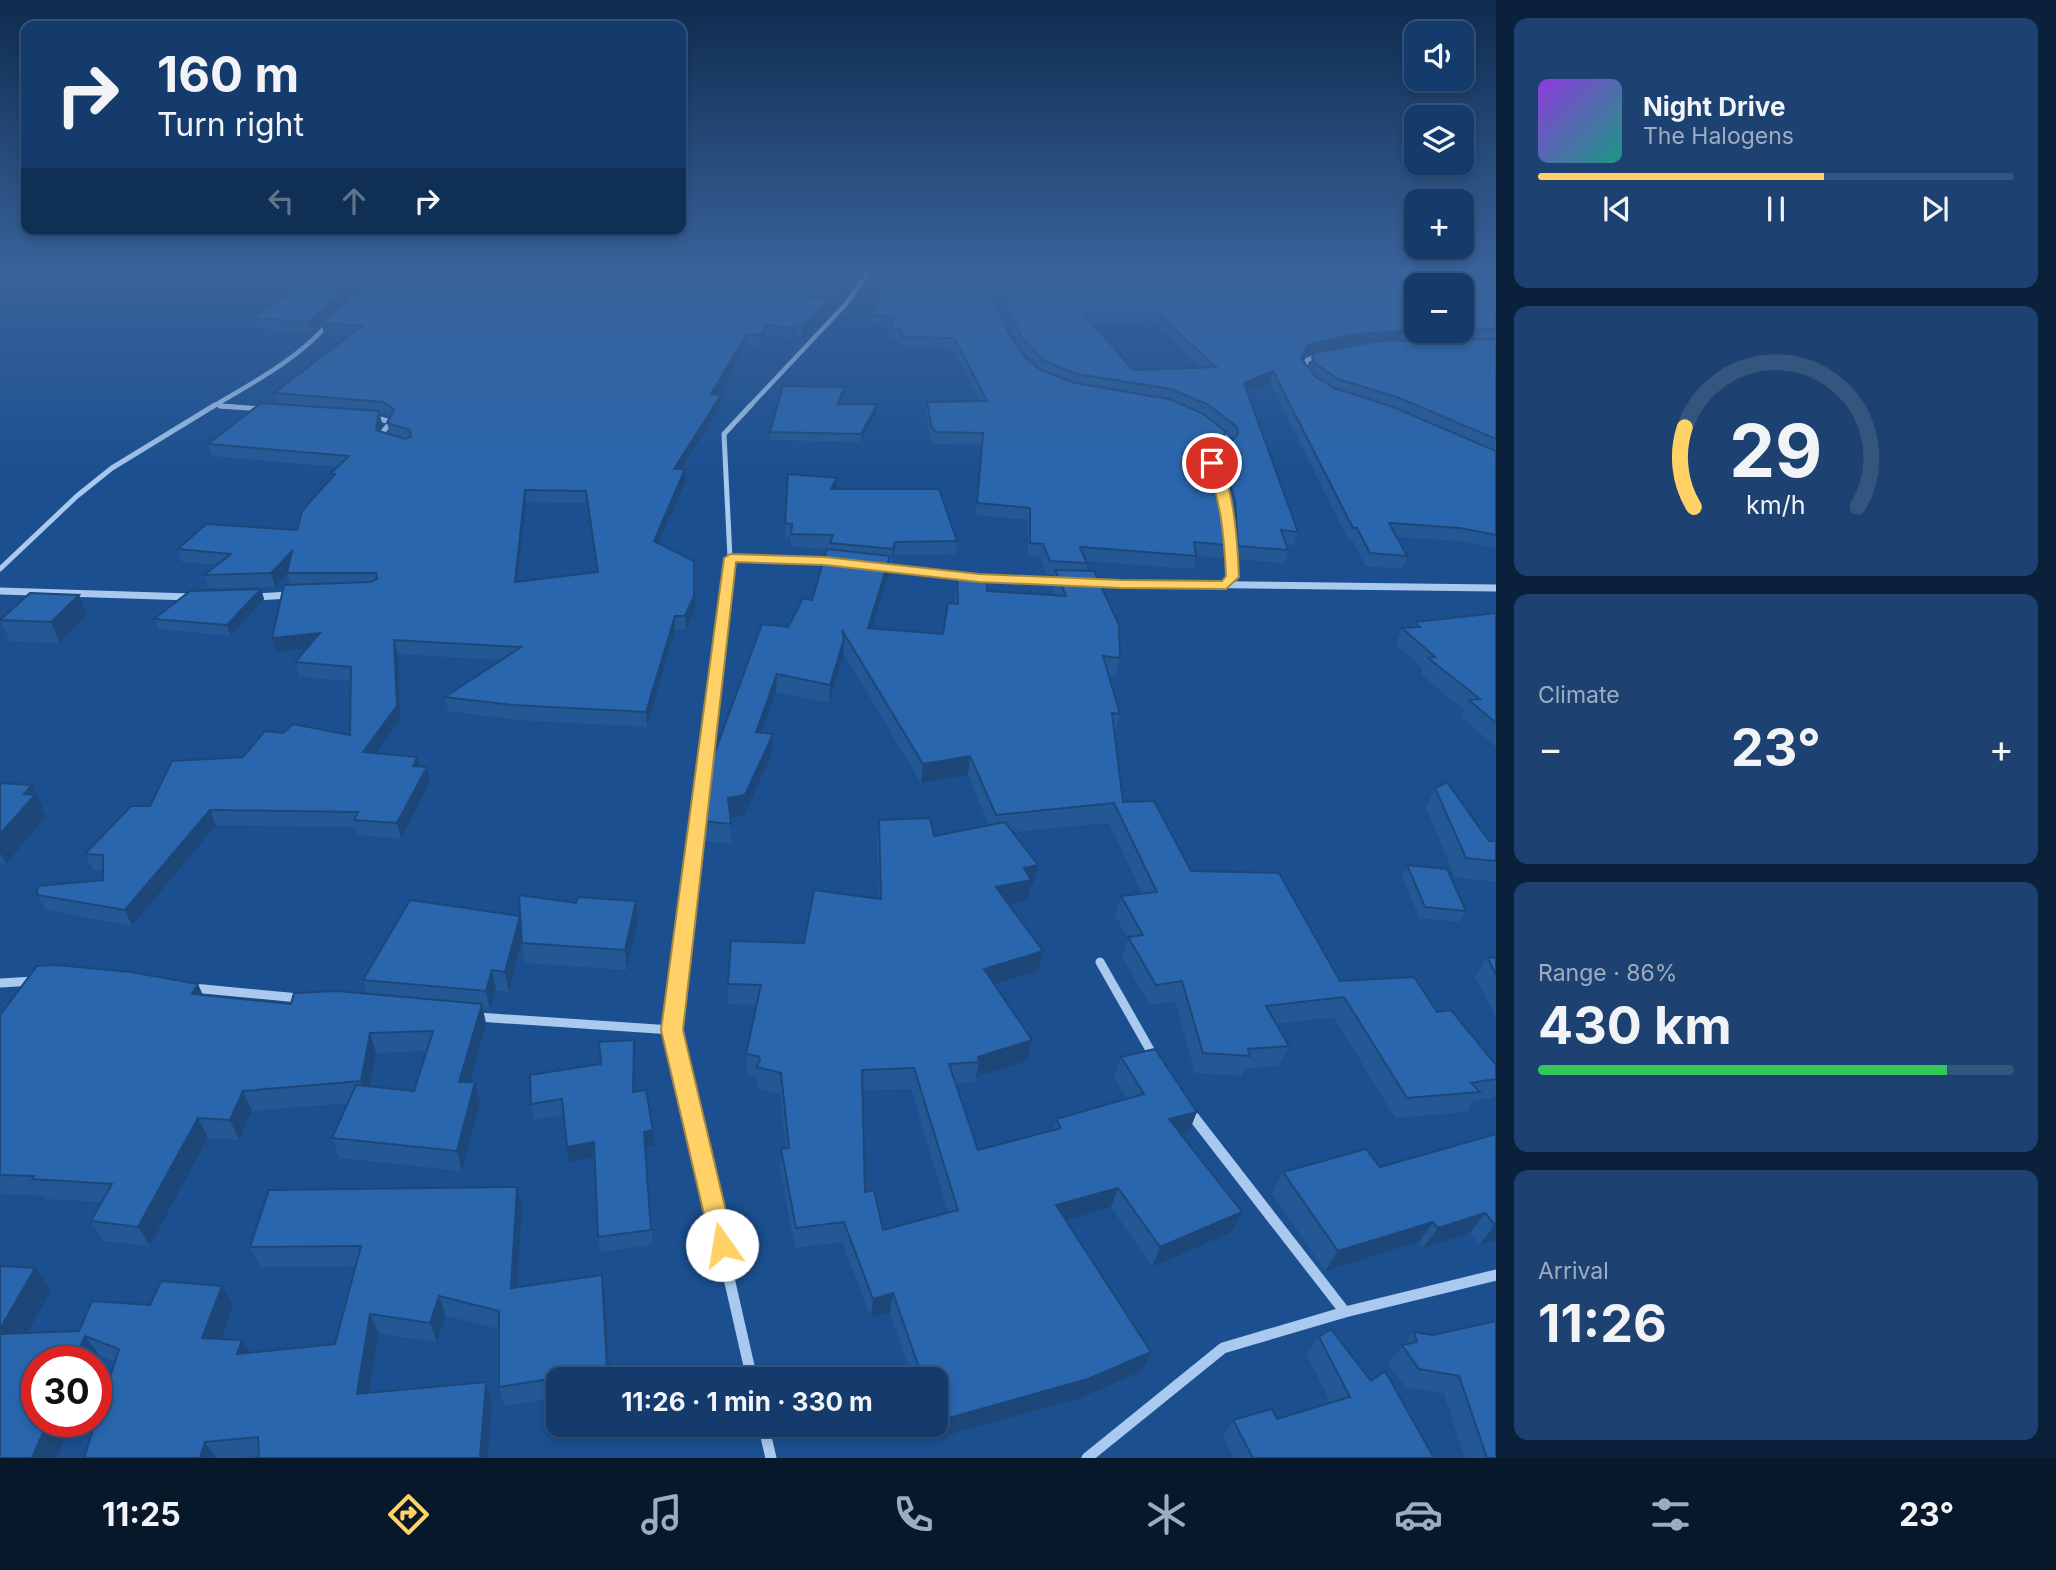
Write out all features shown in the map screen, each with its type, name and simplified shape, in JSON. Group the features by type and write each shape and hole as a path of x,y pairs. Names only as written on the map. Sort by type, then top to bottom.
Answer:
{"street":[{"path":"0,569 77,496 112,468 219,406 296,355 309,342"},
{"path":"749,1367 672,1030 730,558 724,434 810,342"},
{"path":"1308,379 1303,369 1307,360 1326,353"},
{"path":"219,406 268,409"},
{"path":"368,417 391,422 382,438 394,442"},
{"path":"1214,425 1231,443 1212,463 1225,497 1230,523 1232,577 1226,585"},
{"path":"730,558 838,563"},
{"path":"876,567 979,578 1069,582"},
{"path":"1082,582 1496,587"},
{"path":"0,591 197,597"},
{"path":"247,597 298,594"},
{"path":"1100,962 1162,1070"},
{"path":"0,983 41,980"},
{"path":"177,987 315,1000"},
{"path":"469,1016 672,1030"},
{"path":"1184,1105 1345,1312"},
{"path":"1087,1458 1223,1348 1345,1312 1496,1275"},
{"path":"766,1437 771,1458"}],"building":[{"path":"341,342 742,342 711,394 721,395 674,469 685,469 654,541 694,561 694,596 685,616 675,616 646,712 513,705 445,697 521,647 394,640 397,706 363,752 417,757 413,766 427,767 397,823 354,820 358,812 210,810 125,910 37,895 38,886 103,880 103,855 85,854 131,806 150,806 172,761 243,757 265,731 283,733 293,724 350,735 351,667 295,662 320,633 272,638 284,585 371,582 377,579 376,573 287,573 292,551 271,573 204,575 231,554 178,549 206,524 297,530 302,511 335,474 330,474 349,456 208,444 261,403 379,411 376,430 405,439 411,437 410,430 387,423 394,409 383,402 274,393","holes":["525,490 586,491 598,572 515,582"]},
{"path":"956,342 1015,342 1024,356 1039,369 1075,383 1169,399 1202,413 1226,432 1210,452 1224,503 1227,545 1194,542 1196,556 1080,547 1087,563 1050,561 1043,544 1030,543 1030,508 977,503 983,433 936,432 932,428 927,402 987,401"},
{"path":"1026,342 1109,342 1133,370 1216,367 1189,342 1320,342 1308,345 1301,358 1316,377 1334,388 1393,407 1496,451 1496,535 1460,528 1389,523 1407,556 1370,553 1357,528 1353,528 1273,371 1244,383 1298,532 1281,530 1288,550 1238,546 1235,501 1221,453 1238,434 1237,427 1207,404 1171,389 1077,374 1044,361"},
{"path":"1373,342 1496,342 1496,439 1397,397 1338,379 1316,364 1312,358 1314,353"},
{"path":"783,386 844,387 838,404 877,404 861,434 770,432"},
{"path":"788,474 837,478 831,489 939,489 957,541 895,542 893,549 830,543 833,535 791,534 792,524 785,523"},
{"path":"827,549 890,556 868,628 943,634 948,603 958,604 957,577 987,579 987,591 1066,596 1055,570 1094,571 1119,625 1120,658 1103,656 1120,714 1112,713 1123,802 1154,801 1191,871 1279,873 1340,981 1414,977 1437,1012 1451,1010 1496,1065 1496,1079 1471,1083 1480,1092 1407,1098 1344,997 1266,1006 1289,1046 1248,1049 1250,1056 1203,1053 1182,981 1156,985 1128,937 1143,935 1121,896 1157,892 1114,803 996,815 970,756 923,764 842,630 844,639 830,685 777,674 756,732 773,734 745,795 728,798 731,824 701,821 706,776 762,624 788,627 803,598 812,600"},
{"path":"261,589 227,625 154,619 190,591"},
{"path":"30,593 79,595 51,622 0,620"},
{"path":"1496,613 1496,723 1469,700 1480,699 1428,658 1435,657 1402,628 1420,627 1415,622"},
{"path":"1447,782 1489,841 1496,841 1496,861 1466,858 1435,788"},
{"path":"0,783 32,785 24,794 35,795 0,834"},
{"path":"930,818 934,836 1005,822 1038,865 1024,868 1031,880 996,887 1043,951 984,969 1032,1040 978,1057 979,1062 949,1064 978,1150 1061,1128 1056,1119 1144,1094 1121,1057 1155,1049 1197,1112 1169,1119 1242,1212 1160,1247 1118,1188 1056,1205 1151,1352 1088,1379 948,1418 948,1367 919,1367 893,1293 873,1299 844,1222 796,1228 781,1149 789,1148 781,1073 757,1067 760,1059 758,1056 746,1054 761,985 728,984 731,941 804,943 814,890 881,899 879,820","holes":["914,1068 958,1210 883,1230 874,1190 865,1192 862,1070"]},
{"path":"1407,865 1447,869 1466,911 1425,907"},
{"path":"519,895 576,903 578,897 636,901 625,950 522,943"},
{"path":"410,900 520,916 505,972 492,970 486,991 363,980"},
{"path":"1487,957 1496,958 1496,975"},
{"path":"57,965 131,972 198,984 192,994 291,1004 294,993 337,991 482,1004 459,1082 475,1082 457,1151 332,1138 356,1085 414,1091 433,1031 370,1033 361,1081 243,1091 230,1120 198,1118 138,1227 91,1221 112,1184 0,1175 0,1015 37,966"},
{"path":"634,1040 633,1092 646,1090 653,1130 644,1132 651,1230 598,1237 594,1142 567,1147 562,1099 531,1104 530,1075 601,1064 599,1042"},
{"path":"1496,1134 1495,1225 1485,1213 1438,1228 1433,1222 1338,1251 1283,1172 1366,1149 1380,1167"},
{"path":"517,1187 511,1288 602,1275 607,1367 546,1367 546,1380 499,1387 499,1311 439,1296 430,1323 370,1314 357,1394 486,1382 480,1458 259,1458 258,1437 205,1442 200,1458 84,1458 91,1437 112,1437 112,1371 119,1349 85,1336 81,1346 21,1346 21,1437 41,1437 32,1458 0,1458 0,1334 79,1331 92,1301 150,1305 161,1281 222,1286 202,1338 242,1340 237,1354 335,1344 361,1246 250,1247 269,1190"},
{"path":"0,1266 35,1268 0,1329"},
{"path":"1496,1321 1496,1458 1487,1458 1459,1376 1419,1369 1402,1345 1417,1342 1414,1332 1433,1335"},
{"path":"1331,1329 1371,1381 1385,1371 1434,1458 1253,1458 1233,1420 1272,1409 1277,1419 1350,1397 1319,1337"}],"route":[{"path":"722,1245 672,1030 730,558 825,561 979,578 1226,585 1232,577 1230,523 1225,497 1212,463"}]}
